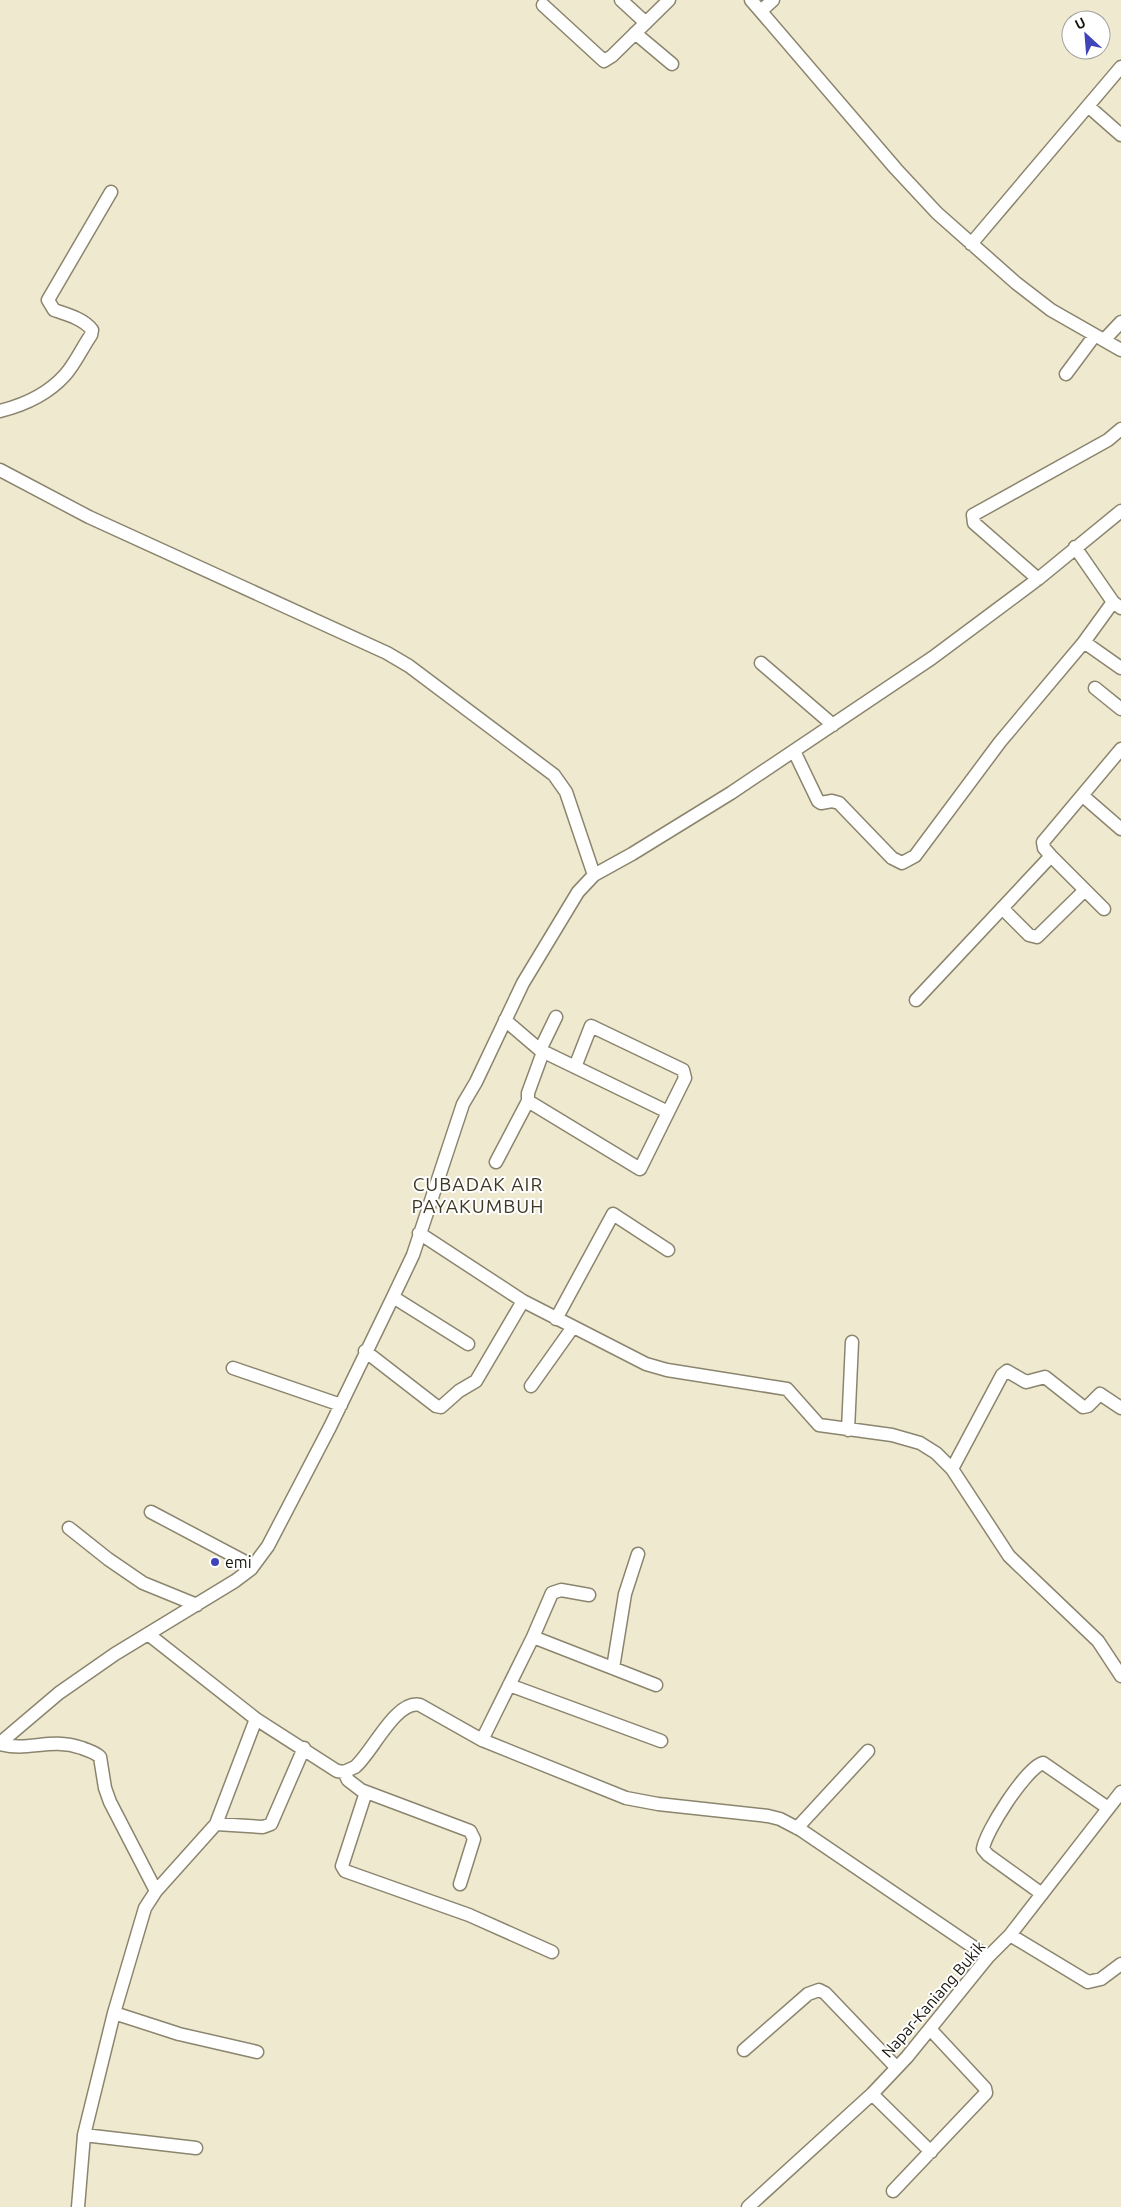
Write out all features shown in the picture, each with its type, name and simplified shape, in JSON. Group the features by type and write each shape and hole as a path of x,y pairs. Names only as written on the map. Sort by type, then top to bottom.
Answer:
{"street":[{"path":"621,0 646,23"},
{"path":"543,5 604,61 669,0"},
{"path":"751,0 896,169 937,213 1016,284 1051,310 1121,350"},
{"path":"760,11 773,0"},
{"path":"636,33 672,64"},
{"path":"971,244 1120,67"},
{"path":"1088,106 1121,135"},
{"path":"0,411 28,402 60,380 91,335 92,330 89,326 54,310 48,300 111,192"},
{"path":"1066,374 1100,338 1121,322"},
{"path":"1038,579 974,523 973,515 1108,440 1121,430"},
{"path":"0,470 89,517 396,658 554,775 566,792 594,875"},
{"path":"0,1744 59,1693 115,1654 235,1581 253,1566 268,1546 341,1405 365,1351 413,1255 463,1104 523,983 555,927 578,892 594,875 640,849 794,751 932,658 1038,579 1121,511"},
{"path":"794,751 818,801 821,803 832,801 839,803 892,858 902,863 909,861 915,856 1000,742 1117,605 1075,547"},
{"path":"1084,642 1121,668"},
{"path":"761,663 833,725"},
{"path":"1095,688 1121,709"},
{"path":"1104,909 1051,856 1044,848 1043,842 1121,750"},
{"path":"1083,796 1121,829"},
{"path":"916,1000 1051,856"},
{"path":"1002,908 1029,935 1037,937 1085,890"},
{"path":"496,1162 528,1101 528,1093 542,1051 556,1018"},
{"path":"505,1020 542,1051 668,1112"},
{"path":"528,1101 640,1169 684,1078 682,1070 591,1026 574,1067"},
{"path":"556,1319 612,1214 668,1250"},
{"path":"419,1233 523,1301 655,1367 787,1389 819,1425 892,1435 920,1443 936,1453 952,1469 1008,1556 1098,1641 1121,1676"},
{"path":"393,1297 468,1344"},
{"path":"365,1351 436,1406 441,1407 462,1389 476,1381 523,1301"},
{"path":"531,1386 573,1327"},
{"path":"848,1430 852,1342"},
{"path":"232,1368 341,1405"},
{"path":"952,1469 1002,1374 1006,1371 1026,1382 1046,1376 1083,1407 1088,1406 1100,1394 1121,1408"},
{"path":"151,1512 253,1566"},
{"path":"69,1528 108,1559 143,1583 197,1605"},
{"path":"613,1668 626,1594 638,1554"},
{"path":"482,1740 534,1637 554,1592 561,1590 589,1595"},
{"path":"148,1634 256,1719 304,1748 329,1767 344,1772 353,1785 366,1792 470,1831 474,1839 460,1884"},
{"path":"534,1637 656,1685"},
{"path":"509,1685 661,1741"},
{"path":"344,1772 358,1765 399,1712 410,1704 420,1705 482,1740 626,1798 649,1803 768,1816 780,1819 988,1957"},
{"path":"78,2207 84,2134 114,2013 145,1908 156,1891 216,1824 256,1719"},
{"path":"0,1744 18,1748 40,1743 59,1742 77,1746 100,1757 105,1788 110,1802 156,1891"},
{"path":"216,1824 263,1827 271,1824 304,1748"},
{"path":"796,1828 868,1751"},
{"path":"1042,1894 988,1855 984,1850 1012,1794 1034,1768 1043,1763 1108,1808"},
{"path":"366,1792 342,1866 345,1872 468,1915 552,1952"},
{"name":"Napar-Kaniang Bukik","path":"748,2207 872,2094 896,2068 988,1957 1010,1935 1121,1792"},
{"path":"1010,1935 1088,1982 1101,1980 1121,1964"},
{"path":"744,2050 808,1994 820,1990 896,2068"},
{"path":"114,2013 179,2034 257,2052"},
{"path":"893,2191 986,2093 985,2088 930,2029"},
{"path":"872,2094 930,2152"},
{"path":"84,2134 196,2148"}],"place":[{"name":"emi","path":"215,1562"}],"district":[{"name":"CUBADAK AIR PAYAKUMBUH","path":"478,1195"}]}
